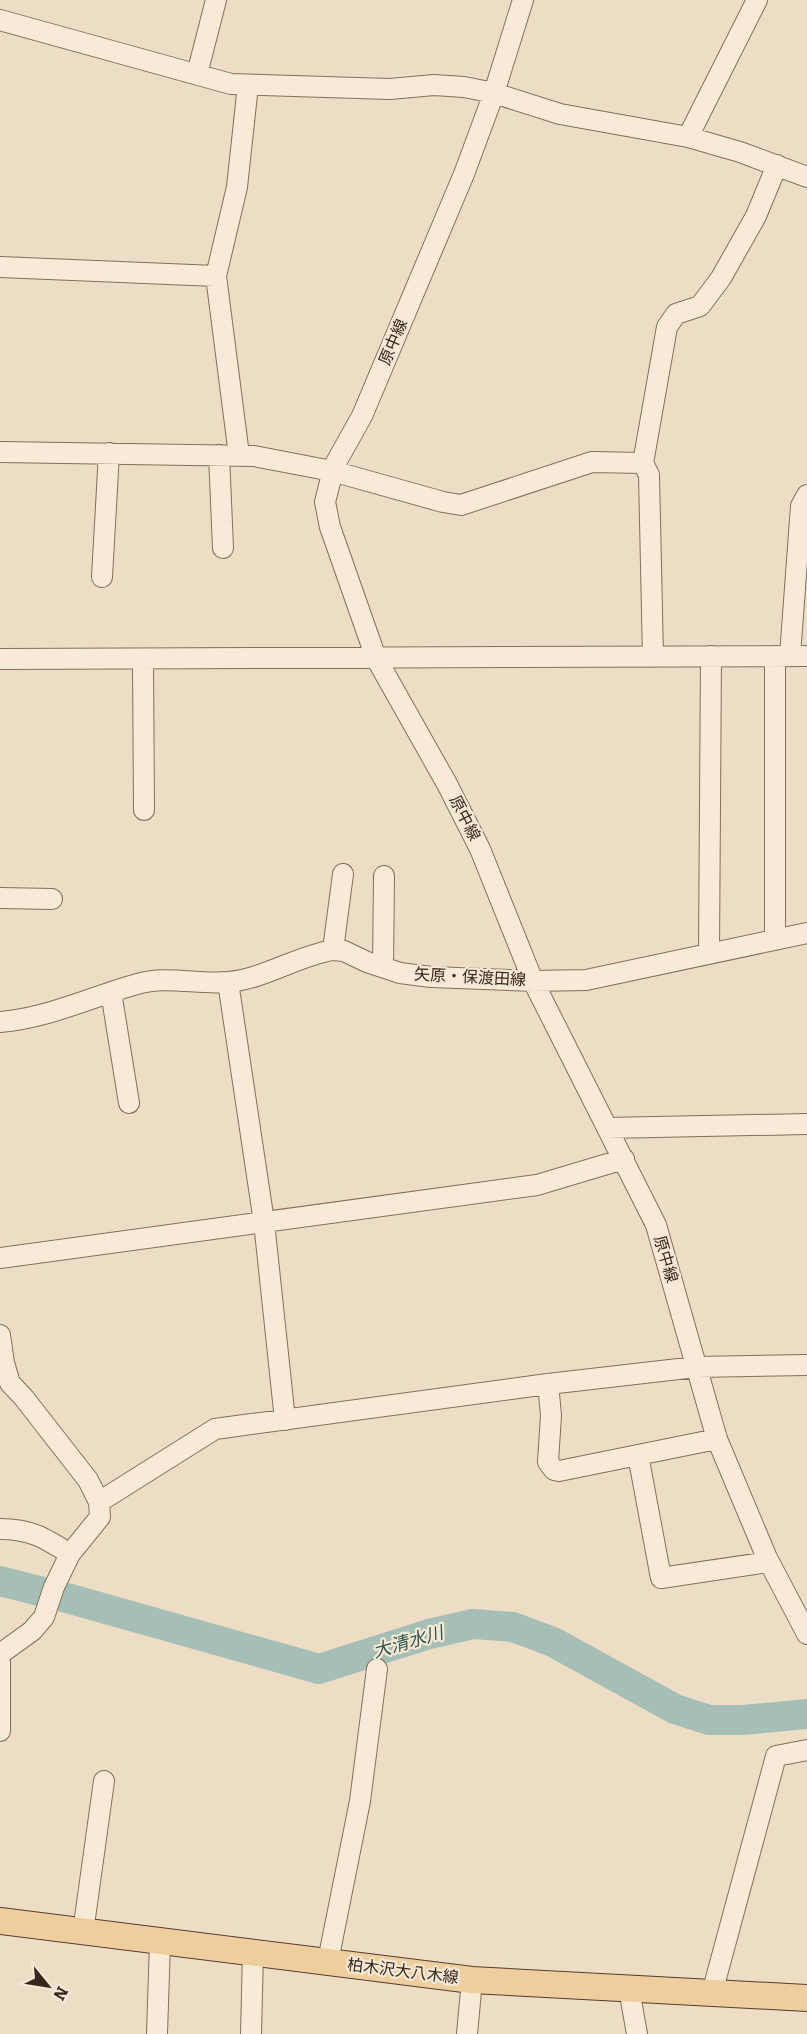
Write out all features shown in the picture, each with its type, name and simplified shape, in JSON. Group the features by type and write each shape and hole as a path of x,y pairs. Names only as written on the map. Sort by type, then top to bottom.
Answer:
{"main road":[{"name":"柏木沢大八木線","path":"0,1921 472,1980 807,1998"}],"street":[{"path":"197,74 216,0"},
{"name":"原中線","path":"524,0 495,93 460,185 366,406 332,471 325,502 330,527 376,658 447,784 480,849 533,981 656,1225 717,1440 769,1562 807,1634"},
{"path":"688,137 757,0"},
{"path":"0,20 231,84 390,89 434,86 464,87 495,93 560,114 688,137 777,165 807,177"},
{"path":"239,455 216,276 237,187 248,85"},
{"path":"652,657 649,475 643,464 667,327 676,314 700,306 721,278 756,216 777,165"},
{"path":"0,267 216,276"},
{"path":"0,452 254,456 332,471 461,505 592,462 643,464"},
{"path":"102,577 109,453"},
{"path":"219,455 223,548"},
{"path":"775,940 801,507 807,495"},
{"path":"709,954 711,656"},
{"path":"0,659 791,656"},
{"path":"143,659 144,810"},
{"path":"0,1022 63,1010 139,983 165,980 228,982 333,950 343,874"},
{"path":"383,967 384,876"},
{"path":"0,898 52,899"},
{"name":"矢原・保渡田線","path":"333,950 344,951 400,973 431,977 533,981 586,980 807,933"},
{"path":"228,982 264,1222 285,1420"},
{"path":"111,993 129,1102"},
{"path":"607,1128 807,1124"},
{"path":"0,1258 537,1185 624,1159"},
{"path":"0,1335 10,1383 88,1480 99,1502 100,1516 70,1554 54,1587 44,1617 32,1631 0,1654 0,1731"},
{"path":"99,1502 215,1429 696,1366 807,1365"},
{"path":"548,1384 551,1415 548,1462 554,1470 559,1471 717,1440"},
{"path":"638,1455 661,1578 769,1562"},
{"path":"0,1529 24,1530 38,1534 70,1554"},
{"path":"328,1961 360,1801 377,1669"},
{"path":"712,1993 776,1756 807,1750"},
{"path":"83,1932 104,1781"},
{"path":"157,2034 160,1941"},
{"path":"251,2034 253,1953"},
{"path":"467,2034 472,1980"},
{"path":"629,1989 636,2034"}],"waterway":[{"name":"大清水川","path":"0,1581 319,1669 429,1634 473,1624 513,1627 553,1642 675,1709 709,1720 743,1720 807,1714"}]}
